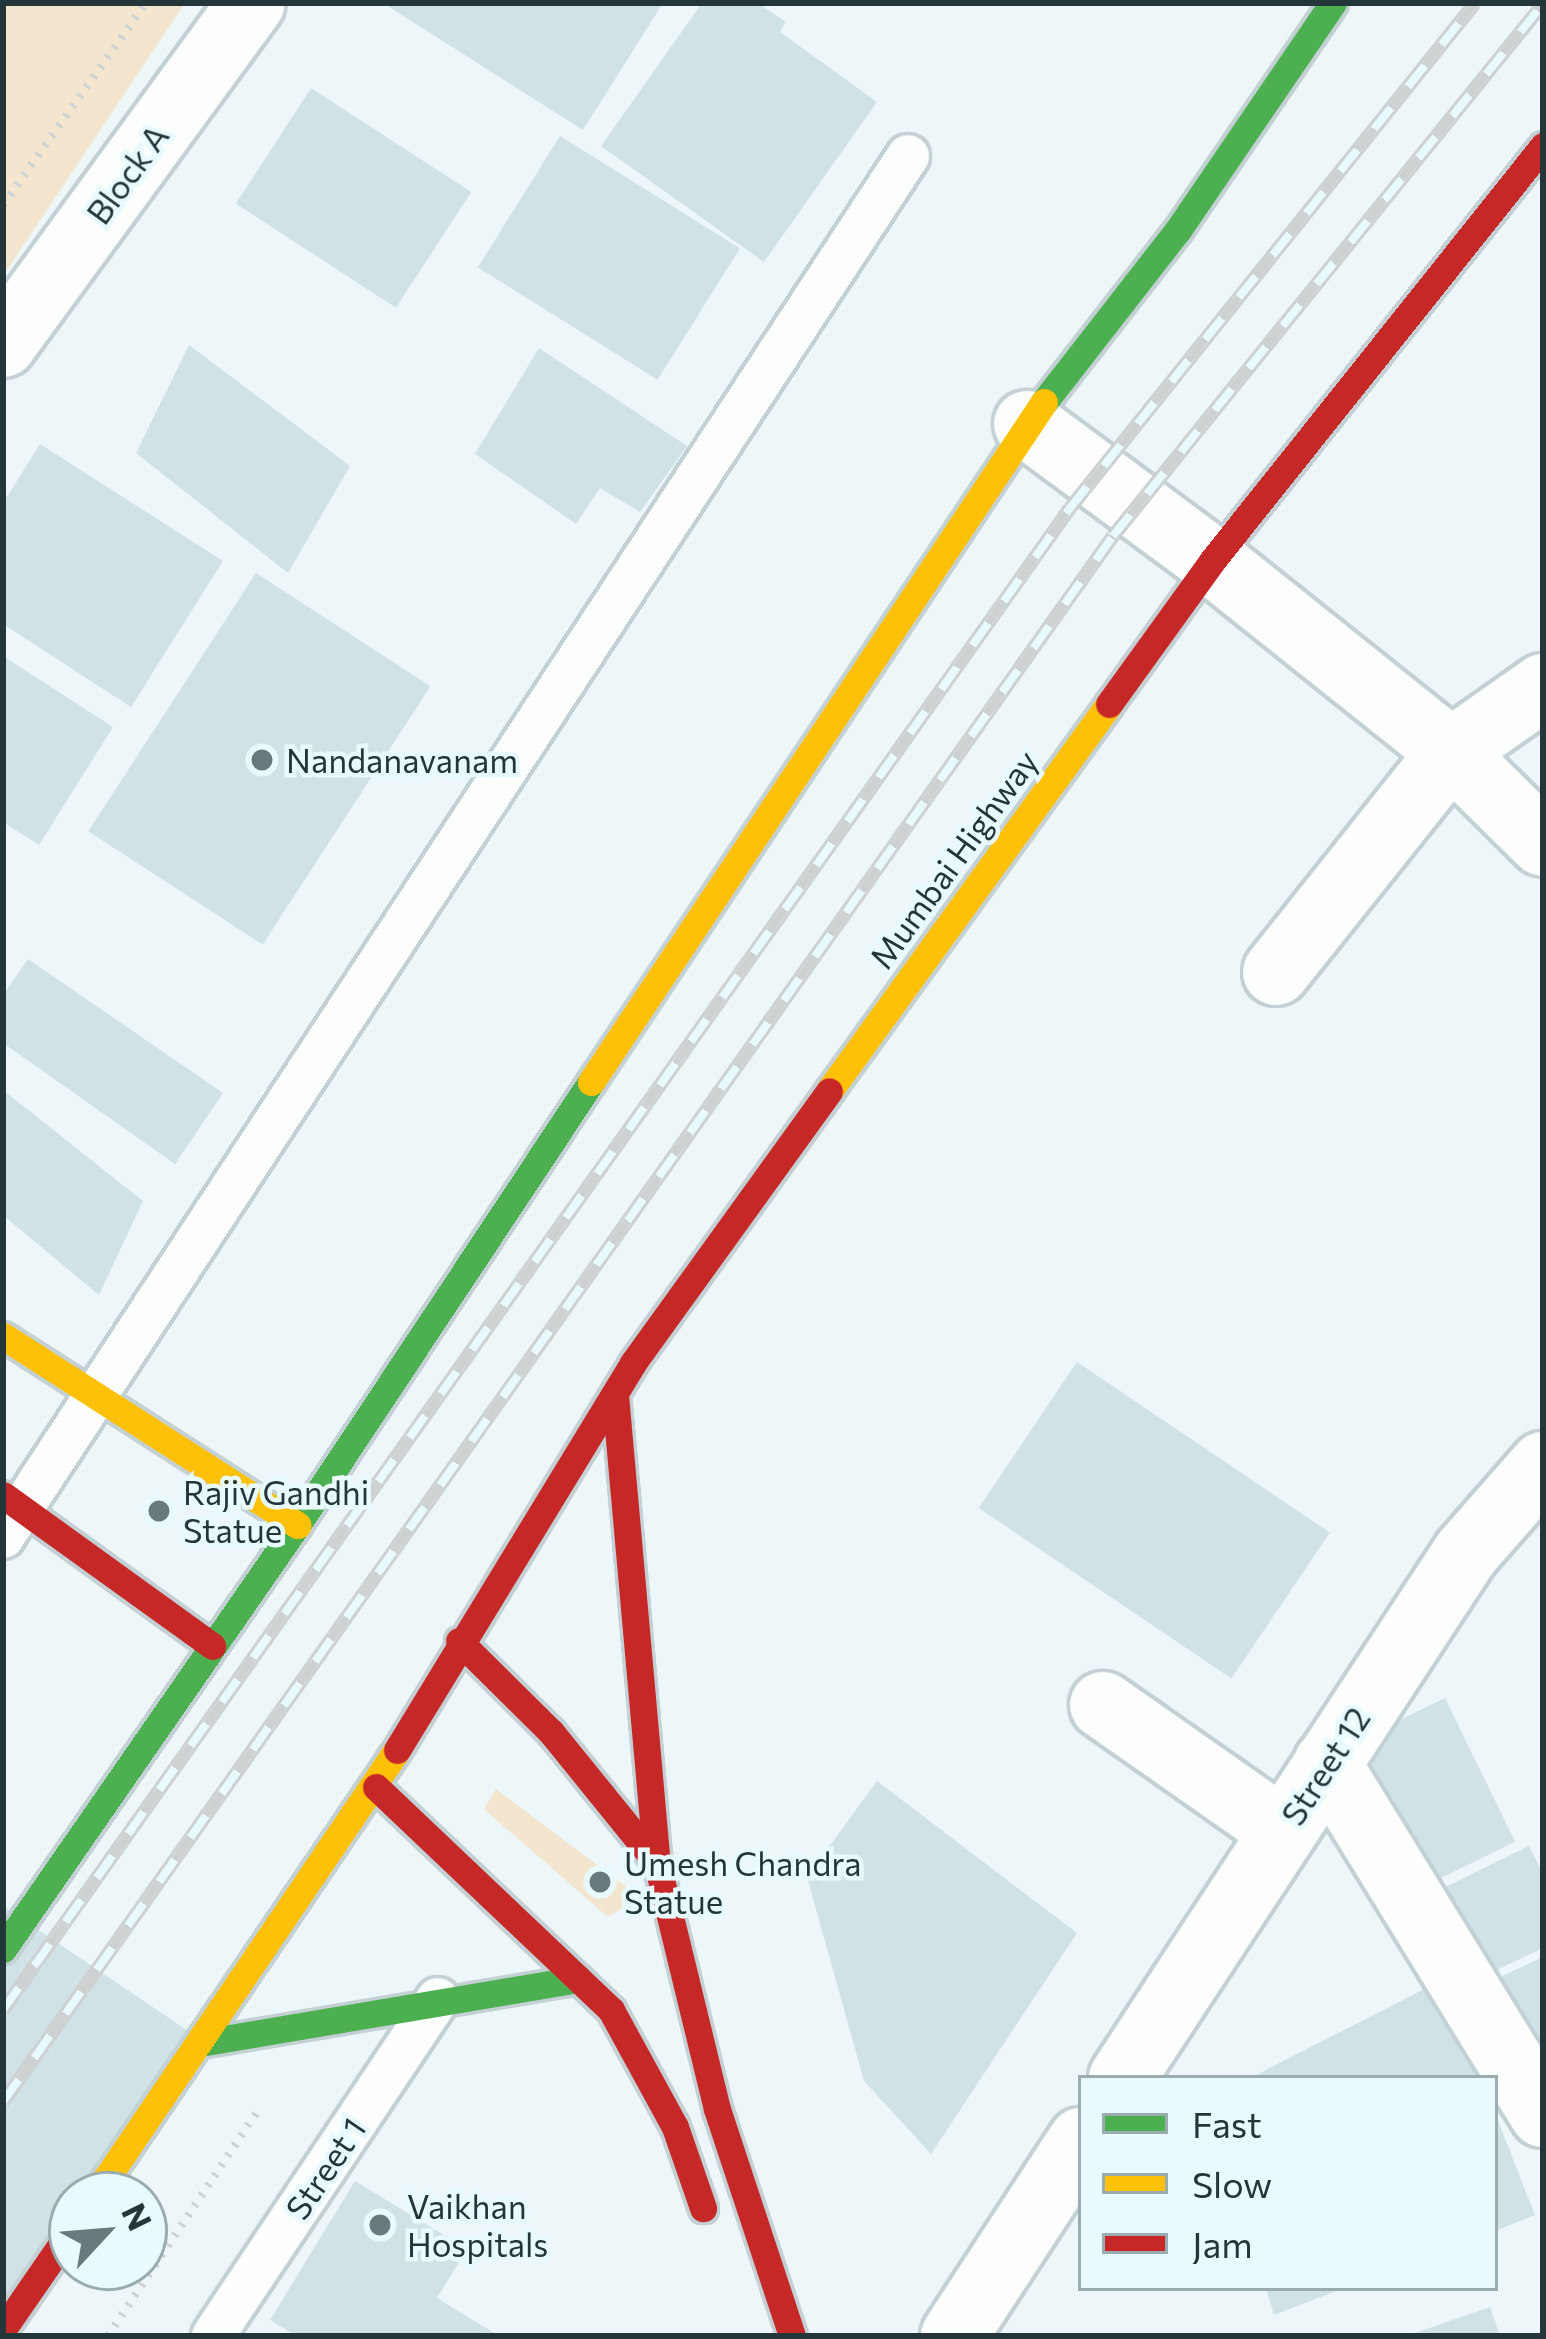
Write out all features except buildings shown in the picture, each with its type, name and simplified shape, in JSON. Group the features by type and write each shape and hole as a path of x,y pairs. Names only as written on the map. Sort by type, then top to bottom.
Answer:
{"main road":[{"path":"3,1948 297,1526 1027,424 1178,230 1333,3"},
{"name":"Mumbai Highway","path":"112,2171 376,1787 459,1641 615,1395 1212,561 1543,146"},
{"path":"3,1336 297,1526"},
{"path":"615,1395 670,1961 791,2336"},
{"path":"9,1514 212,1646"},
{"path":"459,1641 551,1732 657,1863"},
{"path":"376,1787 579,1979 615,1999 675,2127 712,2232"},
{"path":"200,2043 438,1999 579,1979"},
{"path":"3,2329 48,2264"}],"street":[{"name":"Block A","path":"3,344 252,3"},
{"path":"1027,424 1212,561 1451,752 1543,843"},
{"path":"1276,972 1451,752 1543,687"},
{"name":"Street 12","path":"1124,2075 1466,1552 1543,1465"},
{"path":"1103,1705 1283,1831"},
{"path":"1327,1763 1543,2114"},
{"path":"954,2336 1078,2145"}],"lane":[{"path":"9,1514 98,1398 908,156"},
{"name":"Street 1","path":"213,2336 438,1999"}],"path":[{"path":"3,205 146,3"},
{"path":"108,2336 314,2021"}],"shaded area":[{"path":"3,3 185,3 3,276"},
{"path":"496,1789 630,1890 626,1906 608,1917 484,1809"}],"railway":[{"path":"3,2010 1070,508 1475,3"},
{"path":"3,2102 1113,536 1543,4"}],"traffic: fast":[{"path":"1044,402 1178,230 1333,3"},
{"path":"3,1949 297,1525 591,1082"},
{"path":"200,2043 579,1979"}],"traffic: slow":[{"path":"591,1082 1044,402"},
{"path":"829,1091 1109,704"},
{"path":"3,1336 297,1525"},
{"path":"111,2171 397,1750"}],"traffic: jam":[{"path":"1109,704 1212,561 1543,146"},
{"path":"397,1750 633,1363 829,1091"},
{"path":"615,1395 657,1863"},
{"path":"3,1495 212,1646"},
{"path":"459,1641 551,1732 657,1863 717,2109 792,2336"},
{"path":"376,1787 611,2010 675,2127 703,2208"},
{"path":"3,2329 48,2264"}],"place":[{"name":"Nandanavanam","path":"262,760"},
{"name":"Rajiv Gandhi Statue","path":"159,1511"},
{"name":"Umesh Chandra Statue","path":"600,1882"},
{"name":"Vaikhan Hospitals","path":"380,2225"}]}
